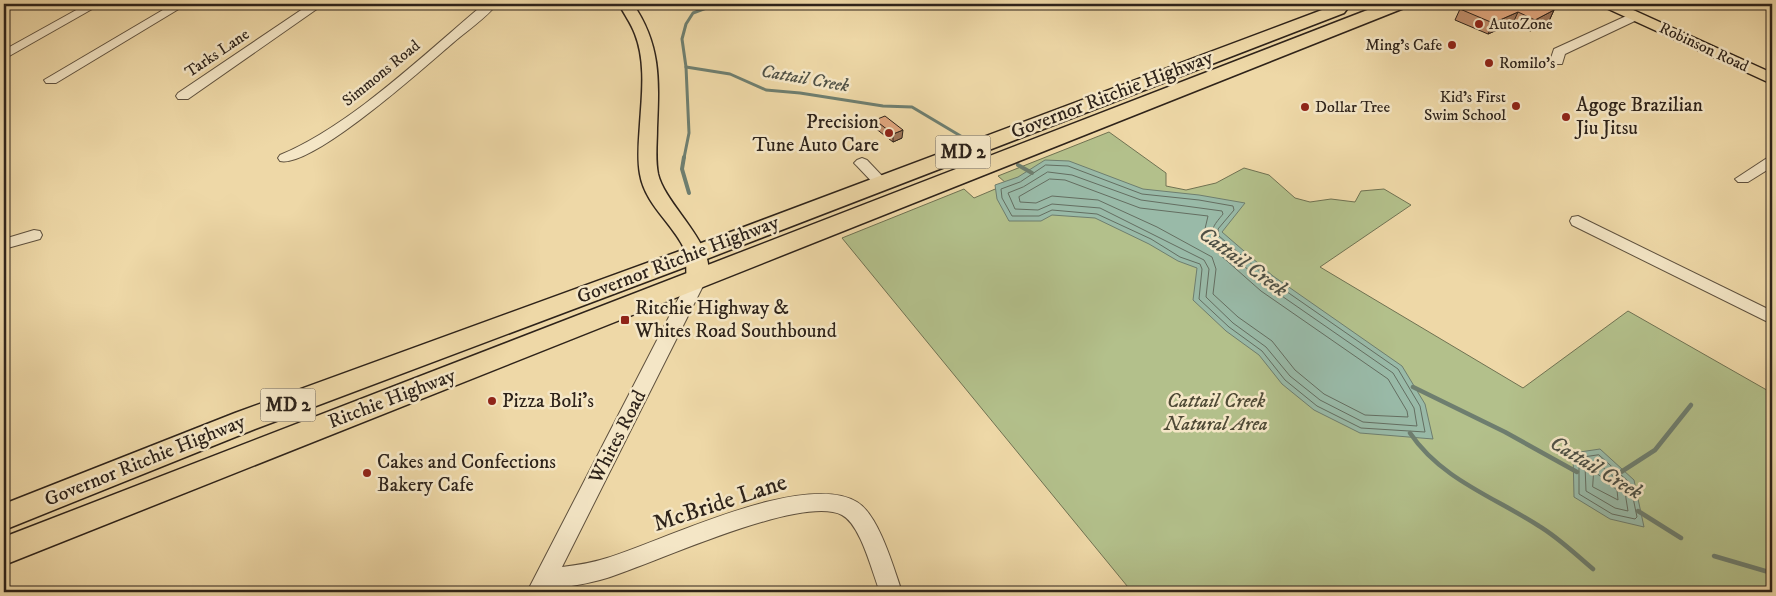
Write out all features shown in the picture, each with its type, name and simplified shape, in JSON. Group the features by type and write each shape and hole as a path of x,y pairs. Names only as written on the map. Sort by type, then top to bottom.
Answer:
{"highway":[{"name":"Governor Ritchie Highway","path":"697,267 881,183 1352,4"},
{"name":"Governor Ritchie Highway","path":"4,517 245,421 697,267 1398,4"},
{"name":"Ritchie Highway","path":"4,551 697,267"}],"main road":[{"path":"626,4 641,25 647,45 650,79 648,161 651,183 697,267"},
{"name":"Robinson Road","path":"1609,4 1772,79"}],"street":[{"path":"4,55 95,4"},
{"path":"51,80 181,4"},
{"name":"Tarks Lane","path":"183,96 318,4"},
{"name":"Simmons Road","path":"285,158 309,148 378,100 491,4"},
{"path":"1557,61 1559,52 1635,16"},
{"path":"1743,178 1772,161"},
{"path":"862,163 881,183"},
{"path":"1578,221 1772,318"},
{"path":"4,244 34,235"},
{"name":"Whites Road","path":"541,587 697,267"},
{"name":"McBride Lane","path":"541,587 606,568 771,510 803,503 833,502 847,507 864,522 891,592"}],"green space":[{"name":"Cattail Creek Natural Area","path":"1109,132 1166,173 1166,186 1186,190 1216,183 1244,168 1269,175 1295,198 1310,202 1331,199 1355,202 1361,191 1384,189 1411,205 1320,267 1523,388 1628,311 1772,393 1772,592 1132,592 842,238 964,189 974,198 1007,184 998,176"}],"water":[{"path":"1045,160 1069,161 1143,189 1199,195 1245,203 1222,232 1273,276 1402,366 1425,404 1433,439 1360,433 1314,410 1282,384 1259,355 1226,331 1193,300 1197,268 1178,261 1149,244 1095,218 1052,215 1041,221 1009,221 997,199 995,185 1018,177"},
{"path":"1600,449 1634,480 1644,527 1610,519 1574,497 1573,453"}],"building":[{"path":"1471,4 1539,4 1554,10 1535,20 1518,12 1493,23 1460,9"},
{"path":"885,116 903,130 893,134 875,120"}],"waterway":[{"name":"Cattail Creek","path":"686,67 682,39 686,24 693,13 717,4"},
{"path":"684,158 689,133 686,67"},
{"name":"Cattail Creek","path":"686,67 730,74 766,90 800,93 883,106 912,107 964,138"},
{"path":"684,157 682,169 689,193"},
{"name":"Cattail Creek","path":"1018,165 1032,173"},
{"name":"Cattail Creek","path":"1413,387 1505,432 1577,472"},
{"path":"1621,472 1655,450 1691,405"},
{"name":"Cattail Creek","path":"1410,433 1437,463 1453,475 1546,531 1593,569"},
{"name":"Cattail Creek","path":"1638,511 1681,538"},
{"name":"Cattail Creek","path":"1714,556 1772,573"}],"place":[{"name":"AutoZone","path":"1479,24"},
{"name":"Ming's Cafe","path":"1452,45"},
{"name":"Romilo's","path":"1489,63"},
{"name":"Kid's First Swim School","path":"1516,106"},
{"name":"Dollar Tree","path":"1305,107"},
{"name":"Agoge Brazilian Jiu Jitsu","path":"1566,117"},
{"name":"Precision Tune Auto Care","path":"889,133"},
{"name":"Ritchie Highway & Whites Road Southbound","path":"625,320"},
{"name":"Pizza Boli's","path":"492,401"},
{"name":"Cakes and Confections Bakery Cafe","path":"367,473"}]}
